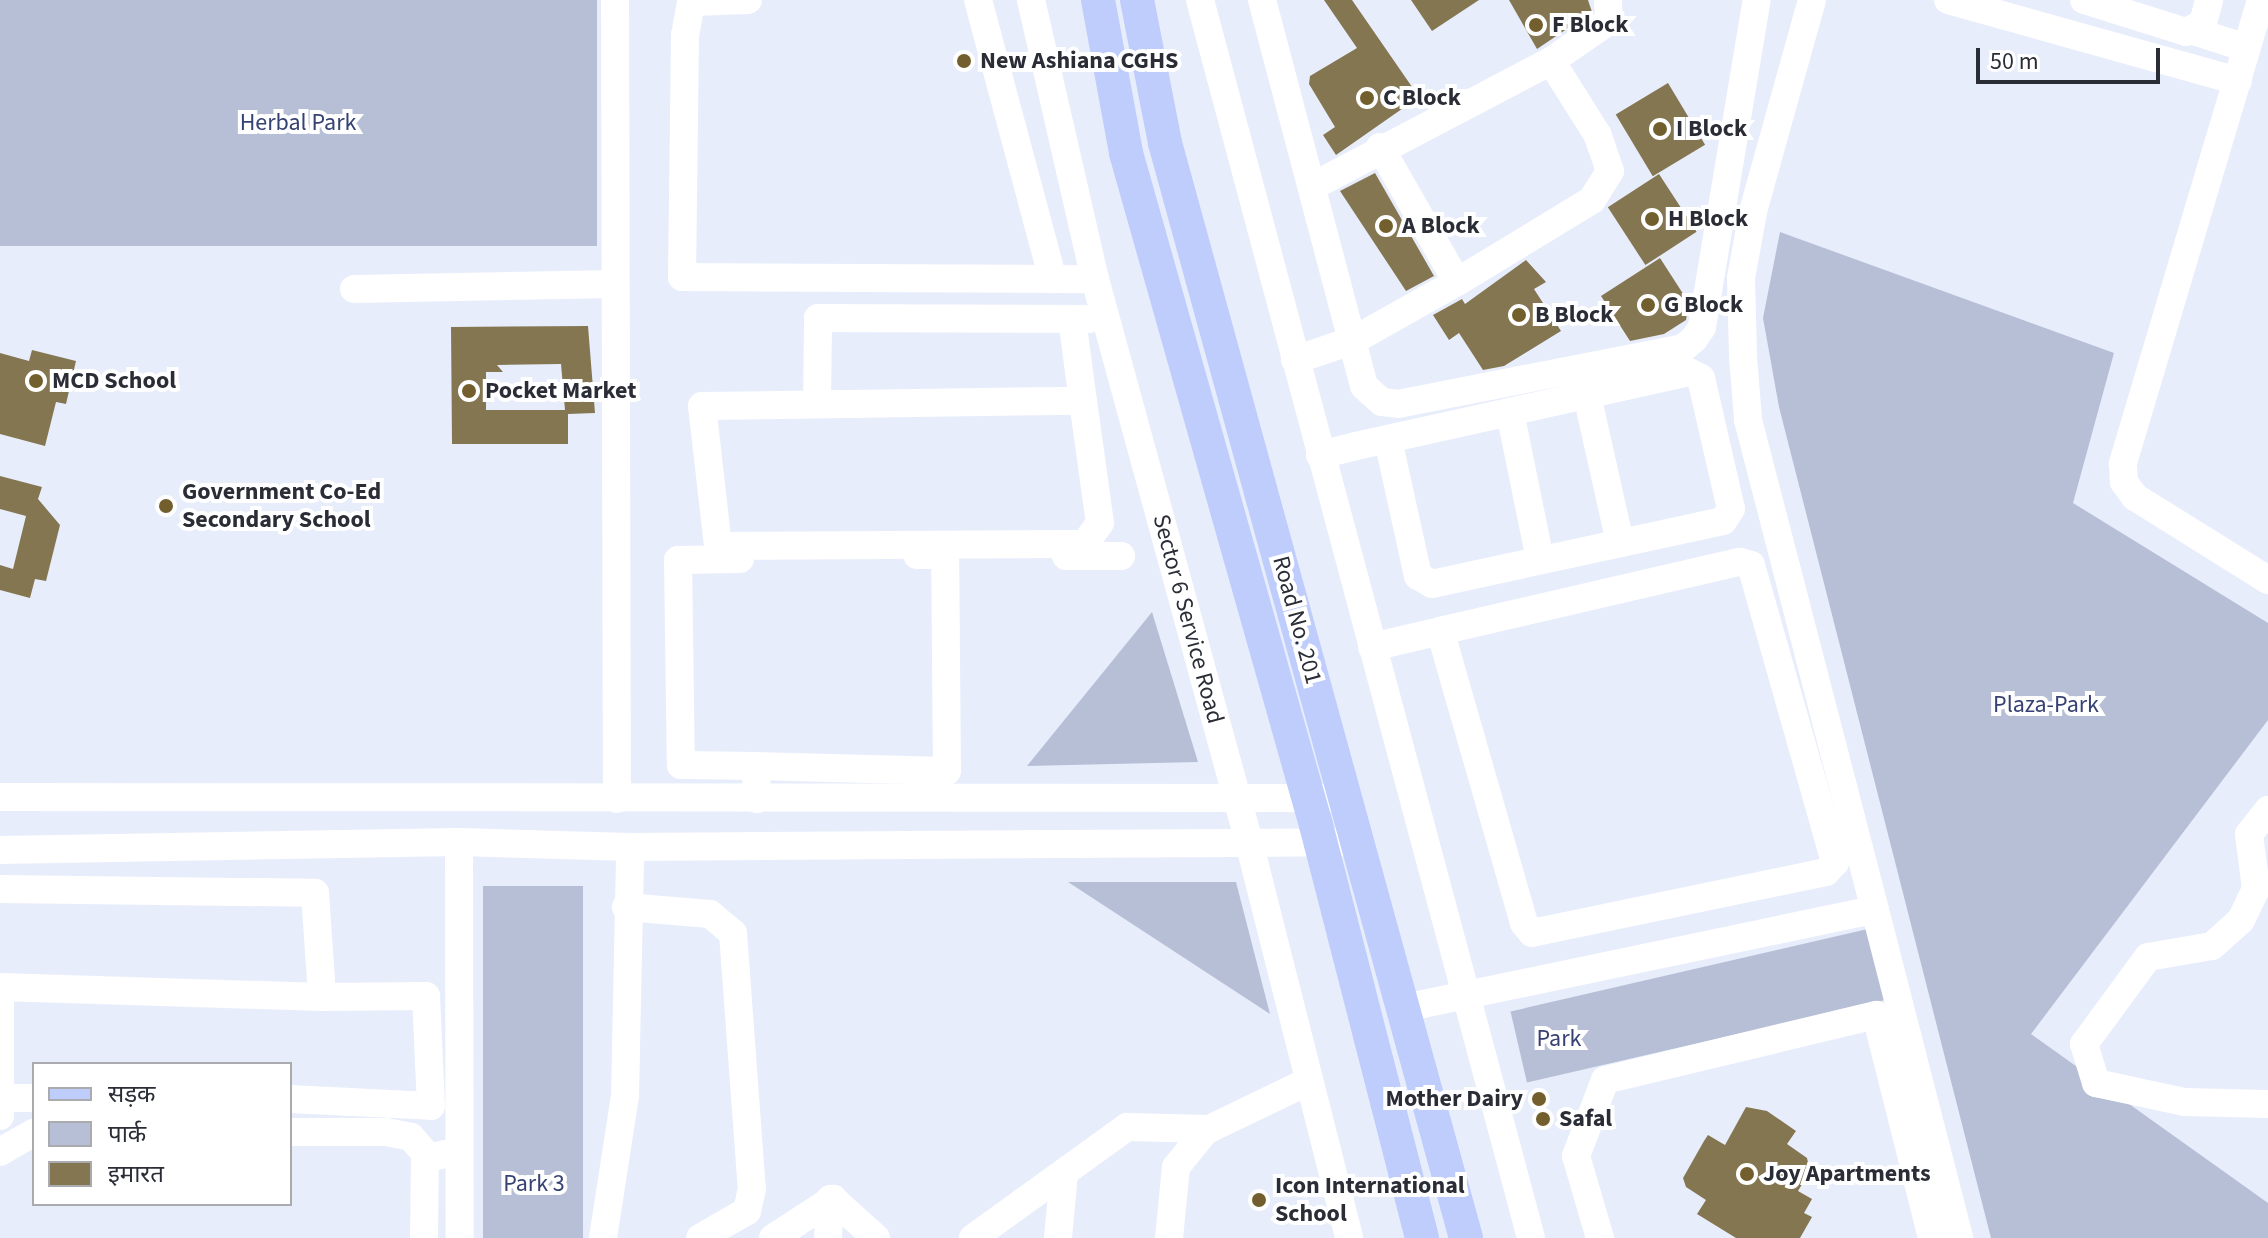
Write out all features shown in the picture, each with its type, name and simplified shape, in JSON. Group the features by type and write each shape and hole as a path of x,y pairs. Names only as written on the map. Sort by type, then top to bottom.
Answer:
{"main road":[{"name":"Road No. 201","path":"1098,0 1126,153 1309,799 1422,1238"},
{"name":"Road No. 201","path":"1137,0 1165,143 1466,1238"}],"street":[{"path":"615,0 613,284 617,799"},
{"path":"748,0 691,2 682,277 1095,279"},
{"path":"978,0 1053,279"},
{"name":"Sector 6 Service Road","path":"1031,0 1105,319 1249,842 1349,1238"},
{"path":"1200,0 1531,1238"},
{"path":"1262,0 1364,386 1382,402 1398,404 1653,355 1694,339 1702,327 1757,0"},
{"path":"1313,186 1380,147 1551,61 1609,21 1608,0"},
{"path":"1812,0 1751,225 1741,278 1748,420 1959,1238"},
{"path":"1948,0 2238,81"},
{"path":"2084,0 2247,48"},
{"path":"2196,32 2209,0"},
{"path":"2261,0 2123,464 2124,482 2135,497 2268,580"},
{"path":"1295,360 1354,340 1592,200 1608,184 1606,153 1551,61"},
{"path":"1380,147 1457,282"},
{"path":"354,289 613,284"},
{"path":"817,403 818,318 870,314 1105,319"},
{"path":"1072,319 1100,523 1085,544 718,546 702,406 1083,401"},
{"path":"1320,455 1388,439 1587,395 1696,373 1731,509 1723,521 1424,582 1388,439"},
{"path":"1587,395 1620,543"},
{"path":"1510,412 1540,560"},
{"path":"945,555 947,771 681,765 678,560 945,555 1121,556"},
{"path":"1372,647 1440,631 1740,562 1751,565 1835,862 1826,872 1532,933 1440,631"},
{"path":"756,766 757,799"},
{"path":"0,797 1238,801 1346,798"},
{"path":"2268,810 2249,834 2256,889 2241,920 2212,946 2148,957 2084,1044 2096,1083 2185,1102 2268,1104"},
{"path":"0,850 459,842 630,847 1359,842"},
{"path":"459,842 460,1238"},
{"path":"603,1238 625,1096 626,907 630,847"},
{"path":"0,889 315,893 322,997"},
{"path":"626,907 710,914 733,933 752,1189 747,1211 700,1238"},
{"path":"1404,1008 1467,998 1875,910"},
{"path":"32,1099 2,1107 0,990 322,997 426,996 431,1106 292,1099"},
{"path":"1600,1238 1576,1156 1605,1080 1876,1015 1932,1238"},
{"path":"1169,1238 1176,1167 1208,1129 1309,1081"},
{"path":"973,1238 1127,1127 1208,1129"},
{"path":"292,1132 386,1132 411,1137 426,1154 424,1238"},
{"path":"0,1152 32,1133"},
{"path":"426,1154 461,1154"},
{"path":"1058,1238 1064,1173"},
{"path":"773,1238 830,1199"},
{"path":"828,1238 830,1199"},
{"path":"830,1199 876,1238"}],"green space":[{"name":"Herbal Park","path":"0,0 597,0 597,246 0,246"},
{"name":"Plaza-Park","path":"1780,232 2114,353 2073,503 2268,623 2268,720 2031,1034 2268,1203 2268,1238 1991,1238 1779,407 1763,318"},
{"path":"1152,612 1198,762 1027,766"},
{"path":"1068,882 1236,882 1270,1014"},
{"name":"Park 3","path":"483,886 583,886 583,1238 483,1238"},
{"name":"Park","path":"1872,928 1888,999 1527,1083 1511,1011"}],"building":[{"name":"C Block","path":"1324,0 1352,0 1419,97 1336,155 1323,135 1335,127 1309,84 1310,76 1357,48"},
{"path":"1411,0 1479,0 1432,31"},
{"name":"F Block","path":"1509,0 1588,0 1592,12 1537,49"},
{"name":"I Block","path":"1668,83 1705,145 1653,176 1616,114"},
{"name":"A Block","path":"1375,173 1434,276 1406,291 1340,191"},
{"name":"H Block","path":"1659,174 1697,232 1645,265 1608,207"},
{"name":"G Block","path":"1660,258 1689,303 1686,320 1664,334 1630,341 1601,296"},
{"name":"B Block","path":"1526,260 1546,282 1534,289 1561,331 1504,366 1483,370 1459,333 1449,340 1433,315 1462,299 1465,304"},
{"path":"588,326 595,413 568,414 568,444 452,444 451,327","holes":["561,364 565,410 486,410 486,372 503,372 497,365"]},
{"name":"MCD School","path":"32,350 76,361 66,404 56,402 45,446 0,434 0,353 29,361"},
{"path":"0,476 42,487 38,499 60,525 46,581 35,579 30,598 0,590 0,565 13,569 26,516 0,509"},
{"name":"Joy Apartments","path":"1746,1107 1767,1111 1796,1131 1787,1144 1807,1158 1810,1171 1798,1191 1812,1199 1804,1213 1812,1217 1800,1238 1736,1238 1697,1214 1706,1200 1686,1187 1683,1178 1708,1135 1725,1145"}],"place":[{"name":"F Block","path":"1536,25"},
{"name":"New Ashiana CGHS","path":"964,61"},
{"name":"C Block","path":"1367,98"},
{"name":"I Block","path":"1660,129"},
{"name":"H Block","path":"1652,219"},
{"name":"A Block","path":"1386,226"},
{"name":"G Block","path":"1648,305"},
{"name":"B Block","path":"1519,315"},
{"name":"MCD School","path":"36,381"},
{"name":"Pocket Market","path":"469,391"},
{"name":"Government Co-Ed Secondary School","path":"166,506"},
{"name":"Mother Dairy","path":"1539,1099"},
{"name":"Safal","path":"1543,1119"},
{"name":"Joy Apartments","path":"1747,1174"},
{"name":"Icon International School","path":"1259,1200"}]}
